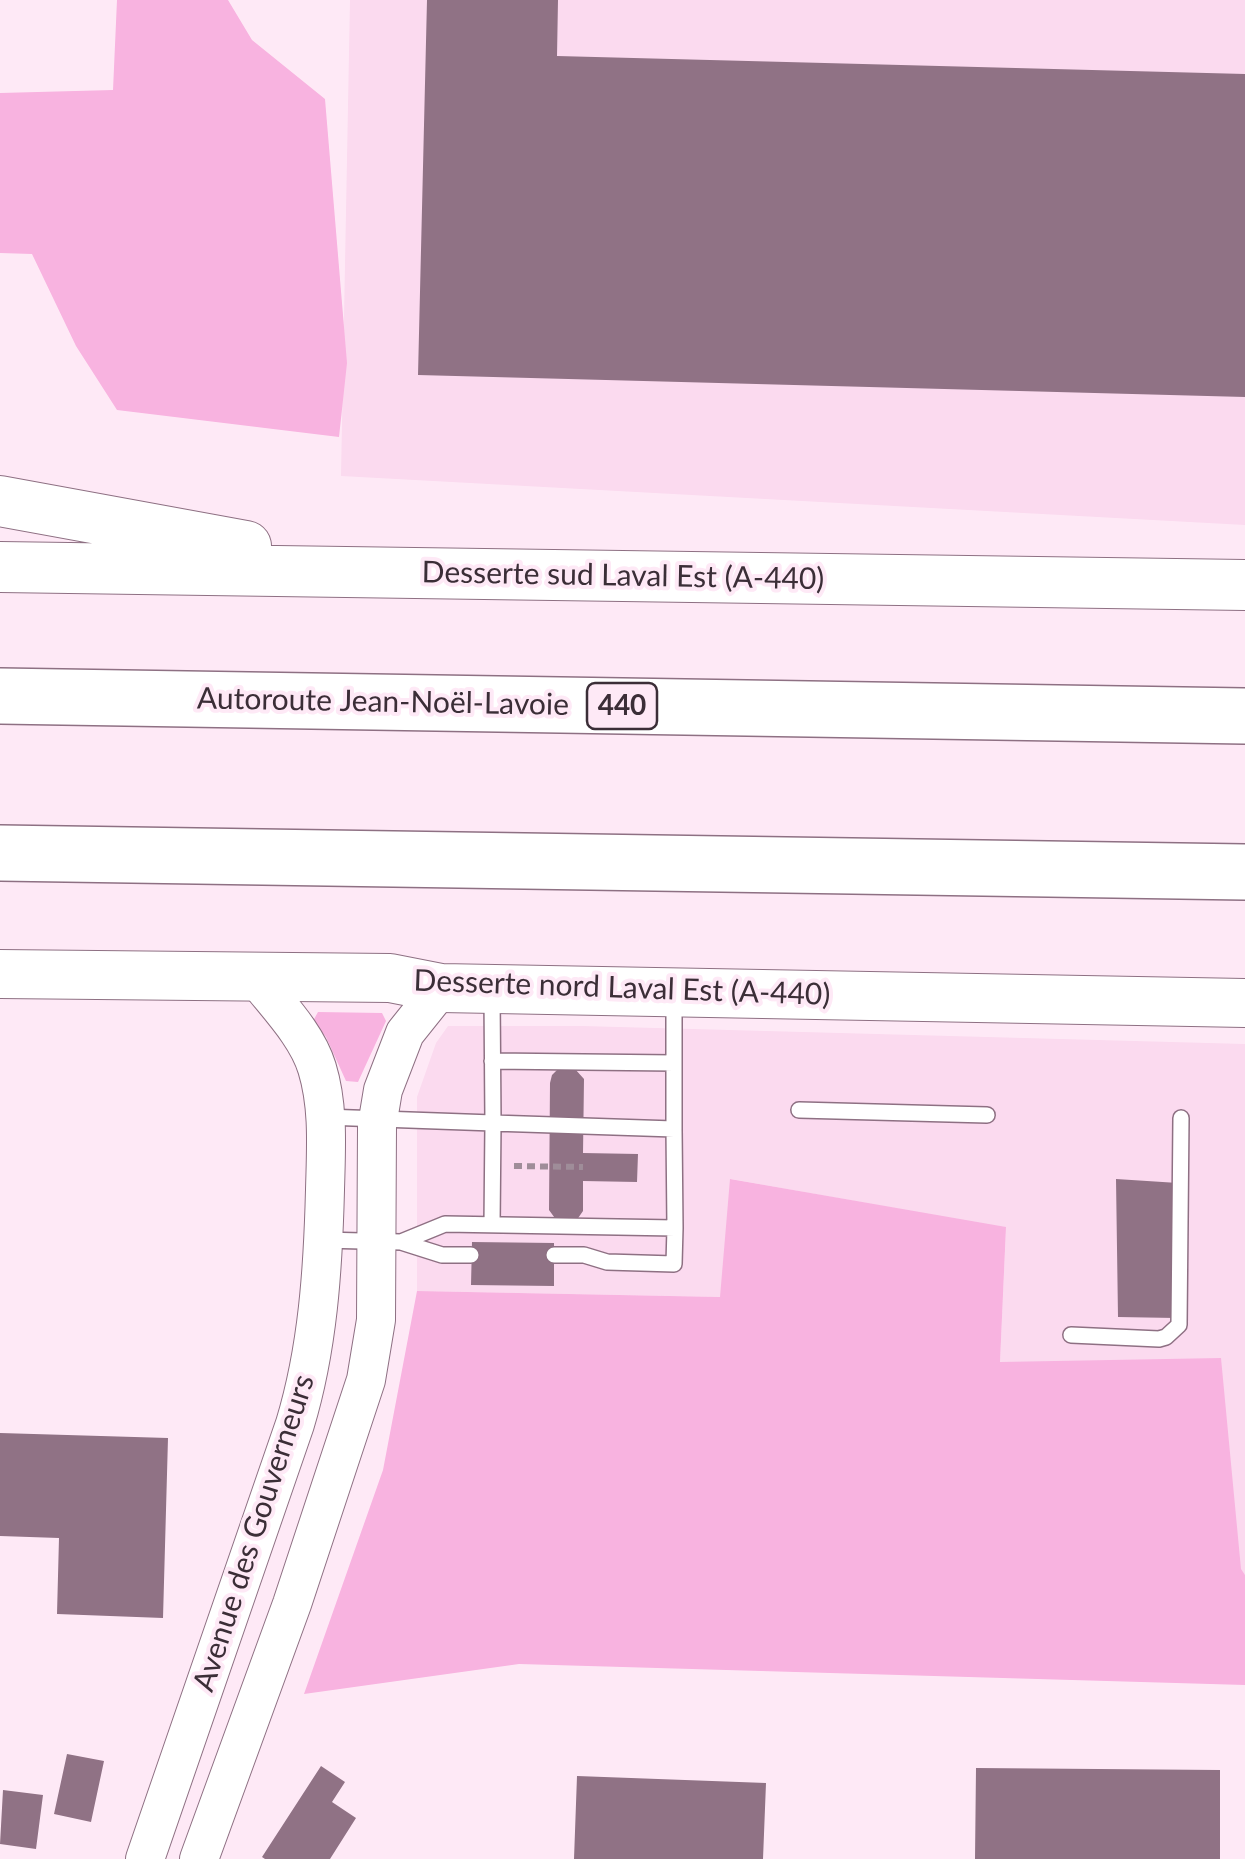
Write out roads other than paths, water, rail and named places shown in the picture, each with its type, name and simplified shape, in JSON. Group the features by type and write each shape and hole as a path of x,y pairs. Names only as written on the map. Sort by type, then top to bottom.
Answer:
{"highway":[{"path":"0,501 389,572"},
{"name":"Desserte sud Laval Est (A-440)","path":"0,567 1245,585"},
{"name":"Autoroute Jean-Noël-Lavoie","path":"0,696 1245,716"},
{"path":"0,853 1245,872"}],"main road":[{"name":"Desserte nord Laval Est (A-440)","path":"0,974 390,978 441,988 1243,1005"}],"street":[{"name":"Avenue des Gouverneurs","path":"145,1859 308,1380 315,1339 323,1240 325,1117 317,1067 308,1046 258,979"},
{"name":"Avenue des Gouverneurs","path":"199,1859 359,1406 389,1242 378,1120 383,1090 404,1032 441,988"}],"lane":[{"path":"492,989 492,1224"},
{"path":"554,1255 674,1264 674,993"},
{"path":"492,1061 674,1063"},
{"path":"799,1110 987,1115"},
{"path":"325,1117 674,1129"},
{"path":"1070,1335 1159,1339 1179,1325 1182,1118"},
{"path":"389,1242 445,1224 675,1228"},
{"path":"323,1240 389,1242 442,1255 472,1255"}]}
